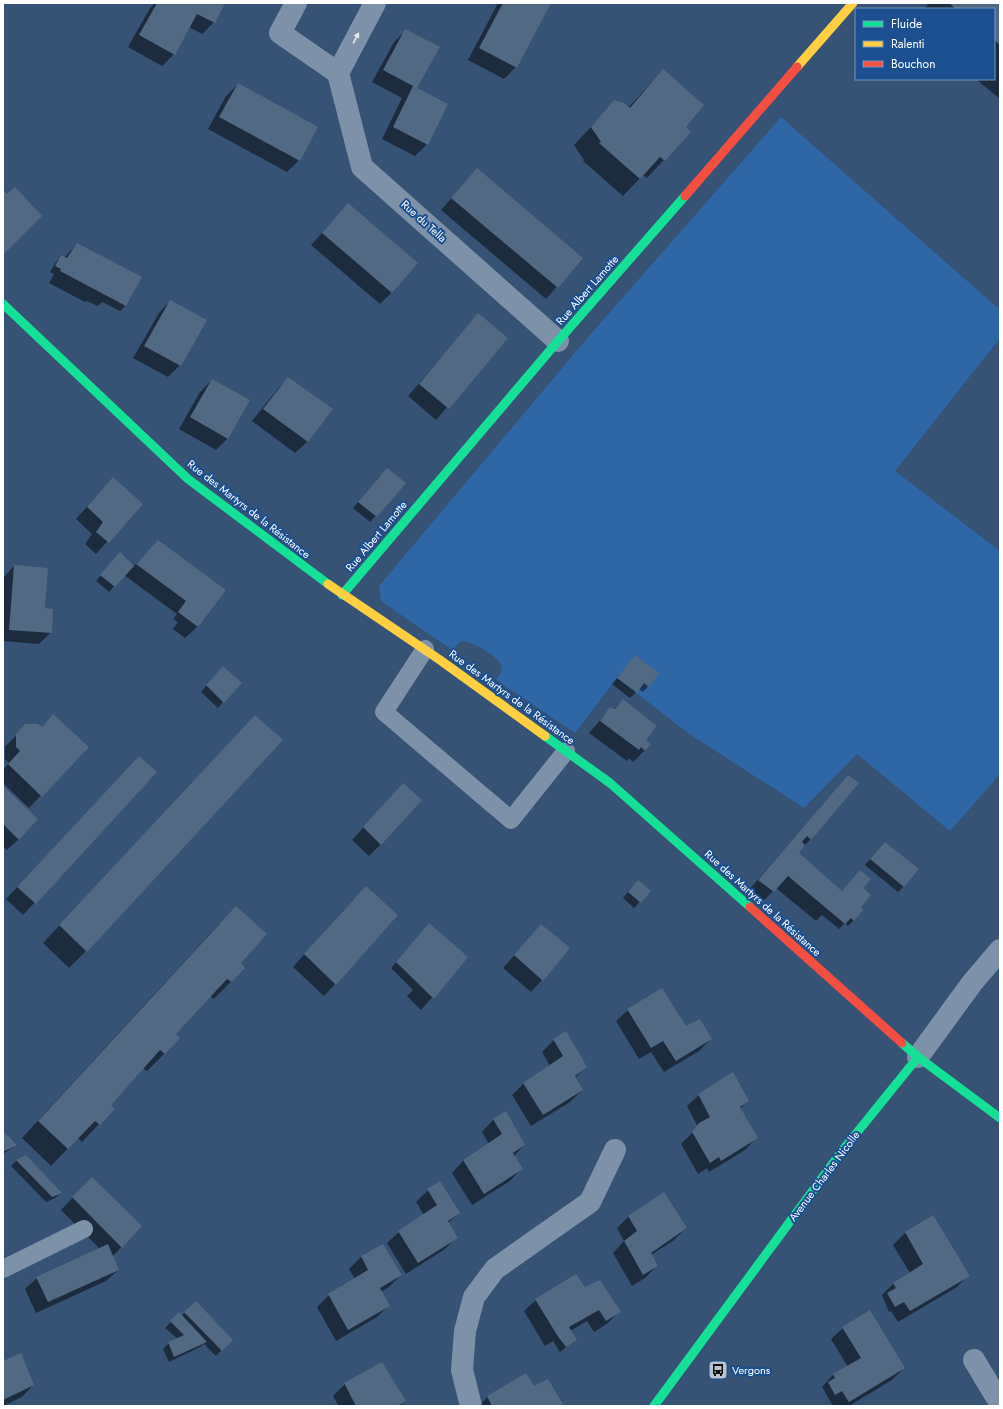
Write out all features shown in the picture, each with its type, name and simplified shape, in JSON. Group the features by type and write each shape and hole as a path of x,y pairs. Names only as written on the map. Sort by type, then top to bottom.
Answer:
{"street":[{"path":"296,3 280,33 338,73 375,3"},
{"name":"Rue Albert Lamotte","path":"342,596 558,341 853,3"},
{"name":"Rue du Tella","path":"338,73 362,167 558,341"},
{"name":"Rue des Martyrs de la Résistance","path":"3,304 188,479 342,596 425,649 610,783 918,1057 1000,1118"},
{"name":"Avenue Charles Nicolle","path":"654,1406 842,1151 918,1057 968,989 1000,950"},
{"path":"470,1406 462,1370 465,1331 474,1297 495,1269 590,1202 615,1150"},
{"path":"974,1360 1000,1403"}],"lane":[{"path":"425,649 384,712 511,820 566,751"},
{"path":"3,1269 84,1229"}],"shaded area":[{"path":"781,117 1000,310 1000,338 895,471 1000,551 1000,774 950,831 857,754 804,808 688,733 617,678 575,733 496,680 500,673 501,665 499,661 489,653 471,643 461,641 452,650 381,601 379,586 589,336"}],"building":[{"path":"157,3 225,3 215,23 197,14 175,55 139,35"},
{"path":"503,3 551,3 517,68 479,48"},
{"path":"949,3 1000,3 1000,45 995,41 995,8 955,8"},
{"path":"405,29 440,47 417,88 448,104 428,145 393,127 413,86 383,70"},
{"path":"663,69 704,105 686,127 691,132 665,161 660,157 640,179 599,143 601,142 591,127 614,100 624,103 630,108"},
{"path":"238,83 318,127 300,161 219,117"},
{"path":"477,168 583,258 558,288 451,198"},
{"path":"15,187 42,216 3,255 3,190 7,194"},
{"path":"348,203 418,263 392,293 322,233"},
{"path":"77,243 142,277 126,306 60,271 61,269 55,266 61,255 67,258"},
{"path":"170,300 207,320 181,366 144,346"},
{"path":"478,313 508,338 449,409 419,384"},
{"path":"288,377 333,409 308,442 263,409"},
{"path":"212,379 250,400 228,439 190,417"},
{"path":"387,468 406,483 377,517 358,502"},
{"path":"113,477 143,504 109,543 96,532 103,522 87,507"},
{"path":"158,540 226,590 198,627 178,612 186,601 136,564"},
{"path":"120,552 134,566 115,587 100,575"},
{"path":"14,565 48,568 45,608 53,609 52,633 9,630"},
{"path":"635,655 659,673 649,687 644,683 637,693 617,678"},
{"path":"223,666 242,683 224,703 206,685"},
{"path":"623,699 657,726 646,740 651,744 645,751 641,747 639,750 600,721 610,707 615,709"},
{"path":"53,714 89,747 42,797 8,764 20,751 16,747 16,734 25,724 38,724 42,727"},
{"path":"255,715 283,740 87,952 59,925"},
{"path":"139,756 157,772 36,904 17,887"},
{"path":"848,775 859,783 811,840 807,836 802,842 805,845 799,853 842,891 860,870 871,879 863,888 871,895 861,907 863,910 854,921 851,918 845,924 788,876 774,892 758,880"},
{"path":"403,783 422,800 381,845 363,827"},
{"path":"3,786 38,819 19,840 3,824"},
{"path":"885,842 919,869 904,887 870,859"},
{"path":"638,880 651,891 641,903 628,892"},
{"path":"366,886 398,915 336,985 304,954"},
{"path":"236,906 267,934 241,963 245,968 232,982 227,979 176,1034 180,1038 165,1054 160,1050 111,1105 115,1109 100,1125 95,1121 68,1149 38,1121"},
{"path":"429,923 468,957 434,999 396,962"},
{"path":"541,924 570,948 543,981 514,955"},
{"path":"662,988 686,1026 700,1019 712,1039 676,1061 663,1041 651,1048 627,1009"},
{"path":"566,1031 587,1067 575,1076 583,1090 543,1115 523,1083 563,1056 553,1039"},
{"path":"733,1072 749,1101 740,1107 758,1138 721,1161 719,1157 710,1163 692,1132 699,1123 710,1117 698,1094"},
{"path":"506,1111 525,1145 513,1153 523,1169 484,1194 463,1160 502,1134 493,1119"},
{"path":"3,1131 17,1145 3,1152"},
{"path":"26,1155 62,1193 52,1197 16,1160"},
{"path":"92,1177 142,1226 122,1248 72,1197"},
{"path":"440,1181 460,1213 448,1221 458,1238 418,1263 398,1231 437,1205 427,1189"},
{"path":"664,1192 687,1228 651,1253 658,1266 643,1275 624,1241 637,1231 628,1216"},
{"path":"933,1215 970,1276 910,1311 904,1302 895,1307 887,1293 896,1288 893,1283 923,1264 905,1232"},
{"path":"108,1244 119,1270 48,1302 36,1277"},
{"path":"383,1244 402,1275 380,1288 390,1306 348,1330 328,1294 368,1270 361,1256"},
{"path":"576,1274 585,1287 600,1280 621,1312 606,1321 599,1310 569,1327 577,1340 566,1347 535,1299"},
{"path":"196,1301 233,1340 222,1351 184,1312"},
{"path":"870,1310 905,1368 849,1402 842,1391 835,1395 828,1382 835,1378 833,1374 861,1358 842,1327"},
{"path":"179,1312 207,1342 174,1357 168,1342 184,1335 170,1321"},
{"path":"21,1353 34,1385 3,1400 3,1361"},
{"path":"382,1362 406,1401 398,1406 356,1406 344,1383"},
{"path":"526,1373 534,1386 548,1379 564,1406 492,1406 487,1396"}],"traffic: fast":[{"path":"342,595 558,341 685,196"},
{"path":"3,304 188,479 328,584"},
{"path":"545,736 610,783 750,907"},
{"path":"902,1043 918,1057 1000,1118"},
{"path":"654,1406 842,1151 918,1057"}],"traffic: slow":[{"path":"797,67 853,3"},
{"path":"328,584 440,660 545,736"}],"traffic: jam":[{"path":"685,196 797,67"},
{"path":"750,907 902,1043"}],"place":[{"name":"Vergons","path":"718,1370"}]}
